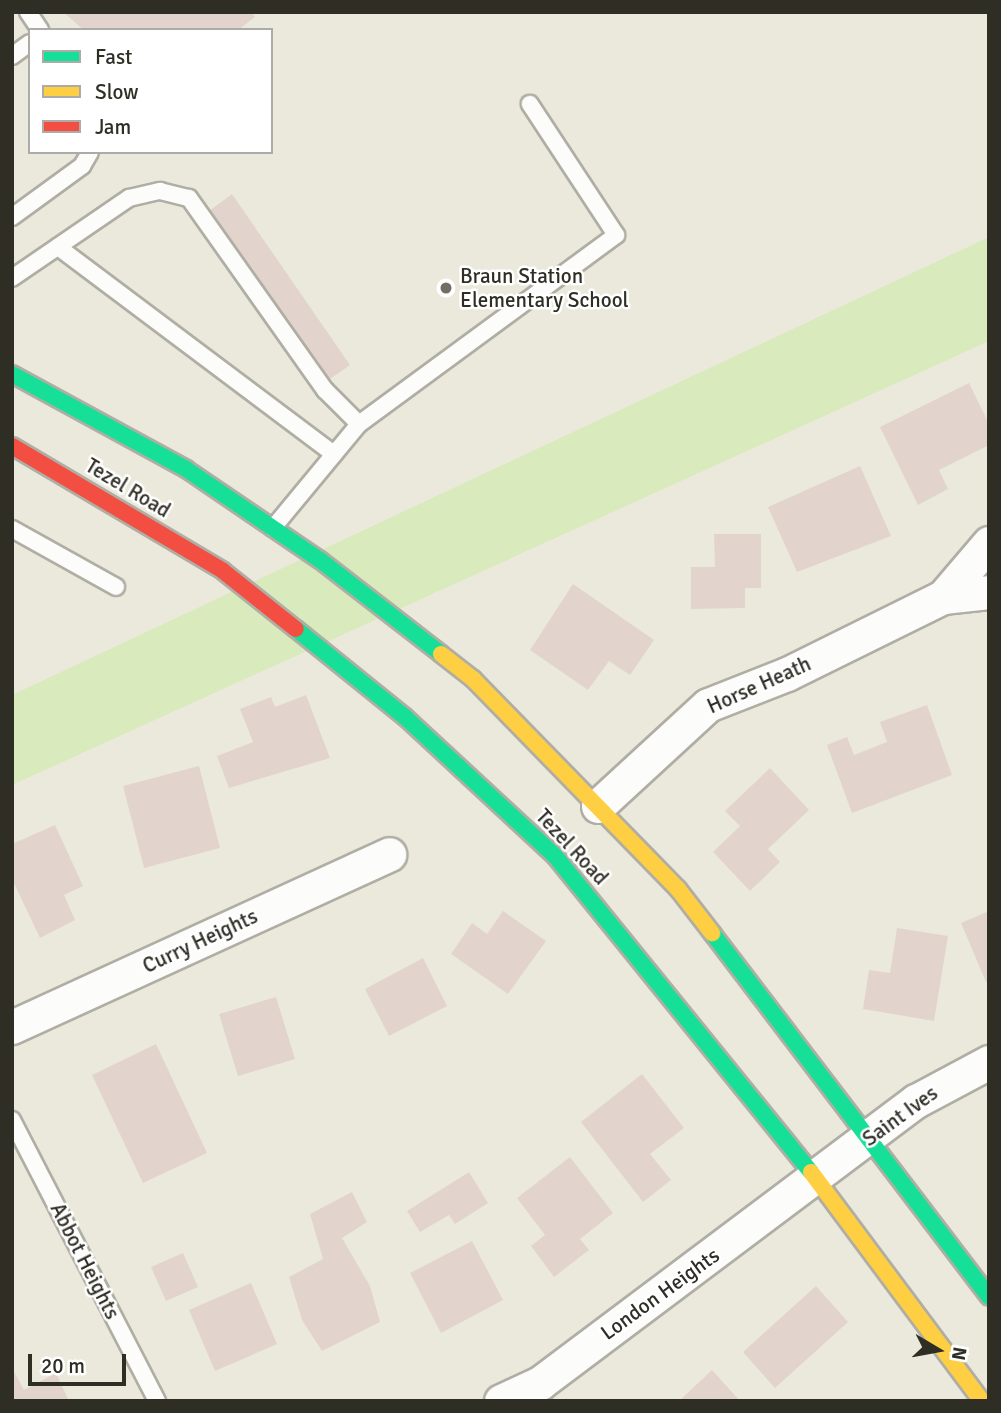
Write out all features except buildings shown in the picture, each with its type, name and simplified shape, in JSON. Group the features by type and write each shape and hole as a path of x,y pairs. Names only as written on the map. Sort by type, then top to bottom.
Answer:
{"main road":[{"path":"12,374 186,469 273,528 473,679 687,900 989,1297"},
{"name":"Tezel Road","path":"12,446 223,571 487,789 555,856 816,1179 982,1401"}],"street":[{"name":"Horse Heath","path":"943,597 989,543"},
{"name":"Horse Heath","path":"598,806 708,705 787,674 943,597 989,592"},
{"name":"Curry Heights","path":"12,1027 388,854"},
{"name":"Saint Ives","path":"816,1179 916,1101 989,1062"},
{"name":"London Heights","path":"509,1400 816,1179"}],"lane":[{"path":"28,12 39,28"},
{"path":"12,56 28,44"},
{"path":"273,528 359,424 616,235 530,104"},
{"path":"12,217 82,166 89,154"},
{"path":"12,278 129,198 160,191 189,198 326,390 359,424"},
{"path":"58,247 334,454"},
{"path":"12,530 116,587"},
{"name":"Abbot Heights","path":"12,1120 157,1401"}],"green space":[{"path":"989,237 989,341 12,785 12,695"}],"traffic: fast":[{"path":"12,374 186,469 320,560 441,654"},
{"path":"296,629 405,717 555,856 811,1172"},
{"path":"712,933 989,1297"}],"traffic: slow":[{"path":"441,654 473,679 678,889 712,933"},
{"path":"811,1172 982,1401"}],"traffic: jam":[{"path":"12,446 223,571 296,629"}],"place":[{"name":"Braun Station Elementary School","path":"446,288"}]}
